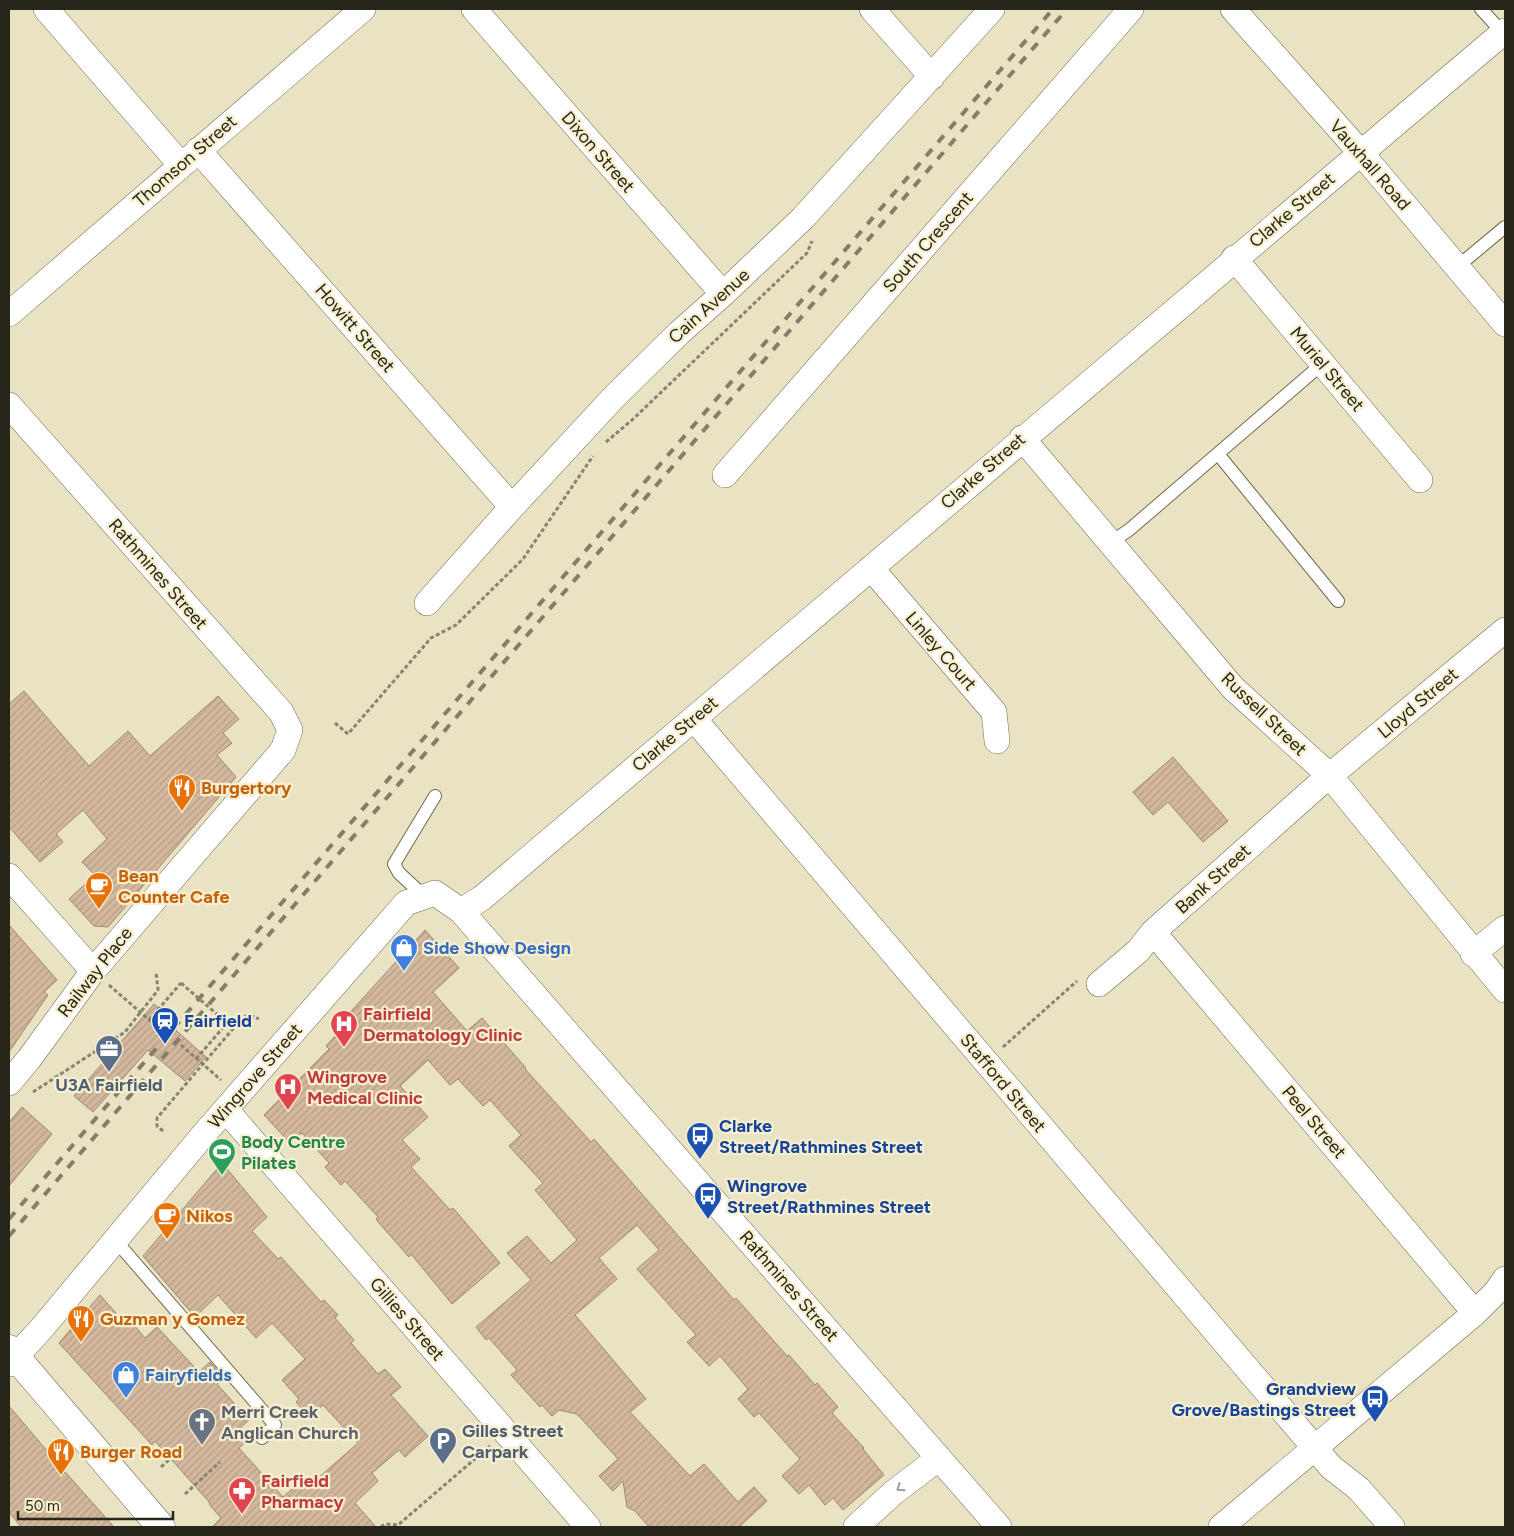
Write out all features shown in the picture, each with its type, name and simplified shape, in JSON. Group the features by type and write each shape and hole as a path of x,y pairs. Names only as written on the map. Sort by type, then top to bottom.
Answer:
{"main road":[{"path":"11,1357 161,1527"}],"street":[{"name":"Howitt Street","path":"46,9 189,157 512,507"},
{"name":"Thomson Street","path":"9,314 363,9"},
{"name":"Dixon Street","path":"474,9 723,294"},
{"path":"872,9 932,77"},
{"name":"Cain Avenue","path":"427,603 512,507 627,384 678,333 723,294 803,218 992,9"},
{"name":"South Crescent","path":"725,475 1131,9"},
{"name":"Vauxhall Road","path":"1233,9 1361,153 1505,324"},
{"name":"Clarke Street","path":"461,911 482,898 1234,258 1504,32"},
{"name":"Muriel Street","path":"1234,258 1420,480"},
{"name":"Rathmines Street","path":"9,405 281,712 290,730 283,750"},
{"name":"Russell Street","path":"1022,438 1233,688 1330,776 1473,954 1505,990"},
{"name":"Linley Court","path":"871,568 994,712 997,741"},
{"name":"Lloyd Street","path":"1330,776 1505,630"},
{"name":"Stafford Street","path":"694,719 1320,1443 1331,1467 1359,1489 1392,1527"},
{"name":"Railway Place","path":"9,1082 100,978 283,750"},
{"name":"Bank Street","path":"1090,981 1138,951 1153,932 1330,776"},
{"path":"9,876 100,978"},
{"name":"Rathmines Street","path":"430,895 461,911 999,1527"},
{"name":"Wingrove Street","path":"11,1357 116,1241 226,1110 406,903 430,895"},
{"path":"1473,954 1505,928"},
{"name":"Peel Street","path":"1153,932 1475,1313"},
{"name":"Gillies Street","path":"226,1110 588,1527"},
{"path":"1221,1527 1475,1313 1496,1292 1505,1279"},
{"path":"856,1527 893,1493 938,1458"}],"lane":[{"path":"1481,9 1504,32"},
{"path":"1457,267 1505,227"},
{"path":"1111,542 1129,530 1322,364"},
{"path":"1218,454 1338,601"},
{"path":"430,895 399,873 394,864 435,796"},
{"path":"116,1241 276,1425 262,1438"}],"path":[{"path":"603,444 632,420 807,253 815,234 803,218"},
{"path":"334,723 348,734 432,638 456,625 523,559 598,450"},
{"path":"31,1093 125,1032 142,1013 158,990 156,972"},
{"path":"100,978 162,1031"},
{"path":"1003,1048 1090,981"},
{"path":"149,1020 181,983 227,1023 196,1058"},
{"path":"163,1131 157,1126 157,1118 202,1064 243,1017 250,1015 259,1018"},
{"path":"181,1045 211,1072"},
{"path":"381,1527 385,1524 398,1525 506,1433"},
{"path":"161,1467 171,1458"},
{"path":"185,1494 220,1462"}],"building":[{"path":"24,691 89,766 128,731 150,756 218,696 239,719 223,733 232,743 217,755 236,777 108,927 94,926 69,899 95,875 82,862 107,839 83,810 56,834 63,842 40,862 9,827 9,704"},
{"path":"1173,757 1228,821 1203,842 1168,802 1153,815 1133,792"},
{"path":"9,925 57,980 44,992 48,995 9,1052"},
{"path":"425,930 459,968 433,992 467,1031 482,1018 591,1142 594,1139 734,1300 736,1298 787,1356 789,1355 815,1385 817,1383 838,1407 832,1413 864,1448 884,1475 843,1510 833,1498 825,1505 809,1485 799,1494 782,1476 800,1459 759,1413 754,1417 738,1399 748,1389 720,1356 709,1366 687,1342 696,1335 637,1269 659,1250 637,1225 599,1258 617,1279 575,1315 646,1399 630,1412 690,1476 704,1464 738,1502 754,1487 767,1501 739,1527 649,1527 635,1511 627,1507 623,1481 613,1491 599,1476 618,1459 577,1414 559,1410 552,1416 542,1405 540,1407 511,1375 517,1370 489,1338 486,1340 476,1327 531,1280 507,1253 527,1236 551,1263 577,1240 535,1190 543,1183 509,1146 521,1135 490,1100 483,1106 458,1079 450,1085 428,1060 400,1086 428,1117 402,1140 420,1159 411,1167 450,1210 453,1208 500,1263 452,1304 411,1254 409,1257 379,1223 376,1219 378,1217 345,1181 341,1185 325,1167 329,1163 302,1133 290,1143 264,1115 329,1049 326,1046 348,1022 345,1019"},
{"path":"154,1004 174,1020 170,1025 206,1057 185,1081 148,1050 93,1112 74,1096"},
{"path":"22,1107 52,1134 9,1186 9,1122"},
{"path":"222,1163 267,1217 252,1231 278,1259 281,1257 321,1302 324,1300 338,1315 335,1318 354,1340 351,1343 378,1374 385,1369 401,1387 391,1395 428,1436 405,1457 399,1450 372,1473 378,1481 355,1503 376,1527 212,1527 221,1518 210,1503 155,1441 152,1445 59,1343 100,1295 123,1321 127,1317 145,1338 157,1327 199,1372 210,1362 224,1378 217,1384 249,1420 239,1429 249,1439 239,1448 283,1497 302,1480 308,1487 358,1443 323,1405 309,1417 296,1402 299,1399 282,1380 305,1359 272,1323 256,1338 218,1295 195,1317 143,1256"},
{"path":"9,1406 114,1527 21,1527 9,1512"}],"railway":[{"path":"9,1219 1053,9"},
{"path":"9,1236 1067,9"}],"place":[{"name":"Burgertory","path":"182,812"},
{"name":"Bean Counter Cafe","path":"99,910"},
{"name":"Side Show Design","path":"404,972"},
{"name":"Fairfield","path":"165,1045"},
{"name":"Fairfield Dermatology Clinic","path":"344,1048"},
{"name":"U3A Fairfield","path":"109,1073"},
{"name":"Wingrove Medical Clinic","path":"288,1111"},
{"name":"Clarke Street/Rathmines Street","path":"700,1160"},
{"name":"Body Centre Pilates","path":"222,1176"},
{"name":"Wingrove Street/Rathmines Street","path":"708,1220"},
{"name":"Nikos","path":"167,1240"},
{"name":"Guzman y Gomez","path":"81,1343"},
{"name":"Fairyfields","path":"126,1399"},
{"name":"Grandview Grove/Bastings Street","path":"1375,1423"},
{"name":"Merri Creek Anglican Church","path":"202,1446"},
{"name":"Gilles Street Carpark","path":"443,1465"},
{"name":"Burger Road","path":"61,1476"},
{"name":"Fairfield Pharmacy","path":"242,1515"}]}
